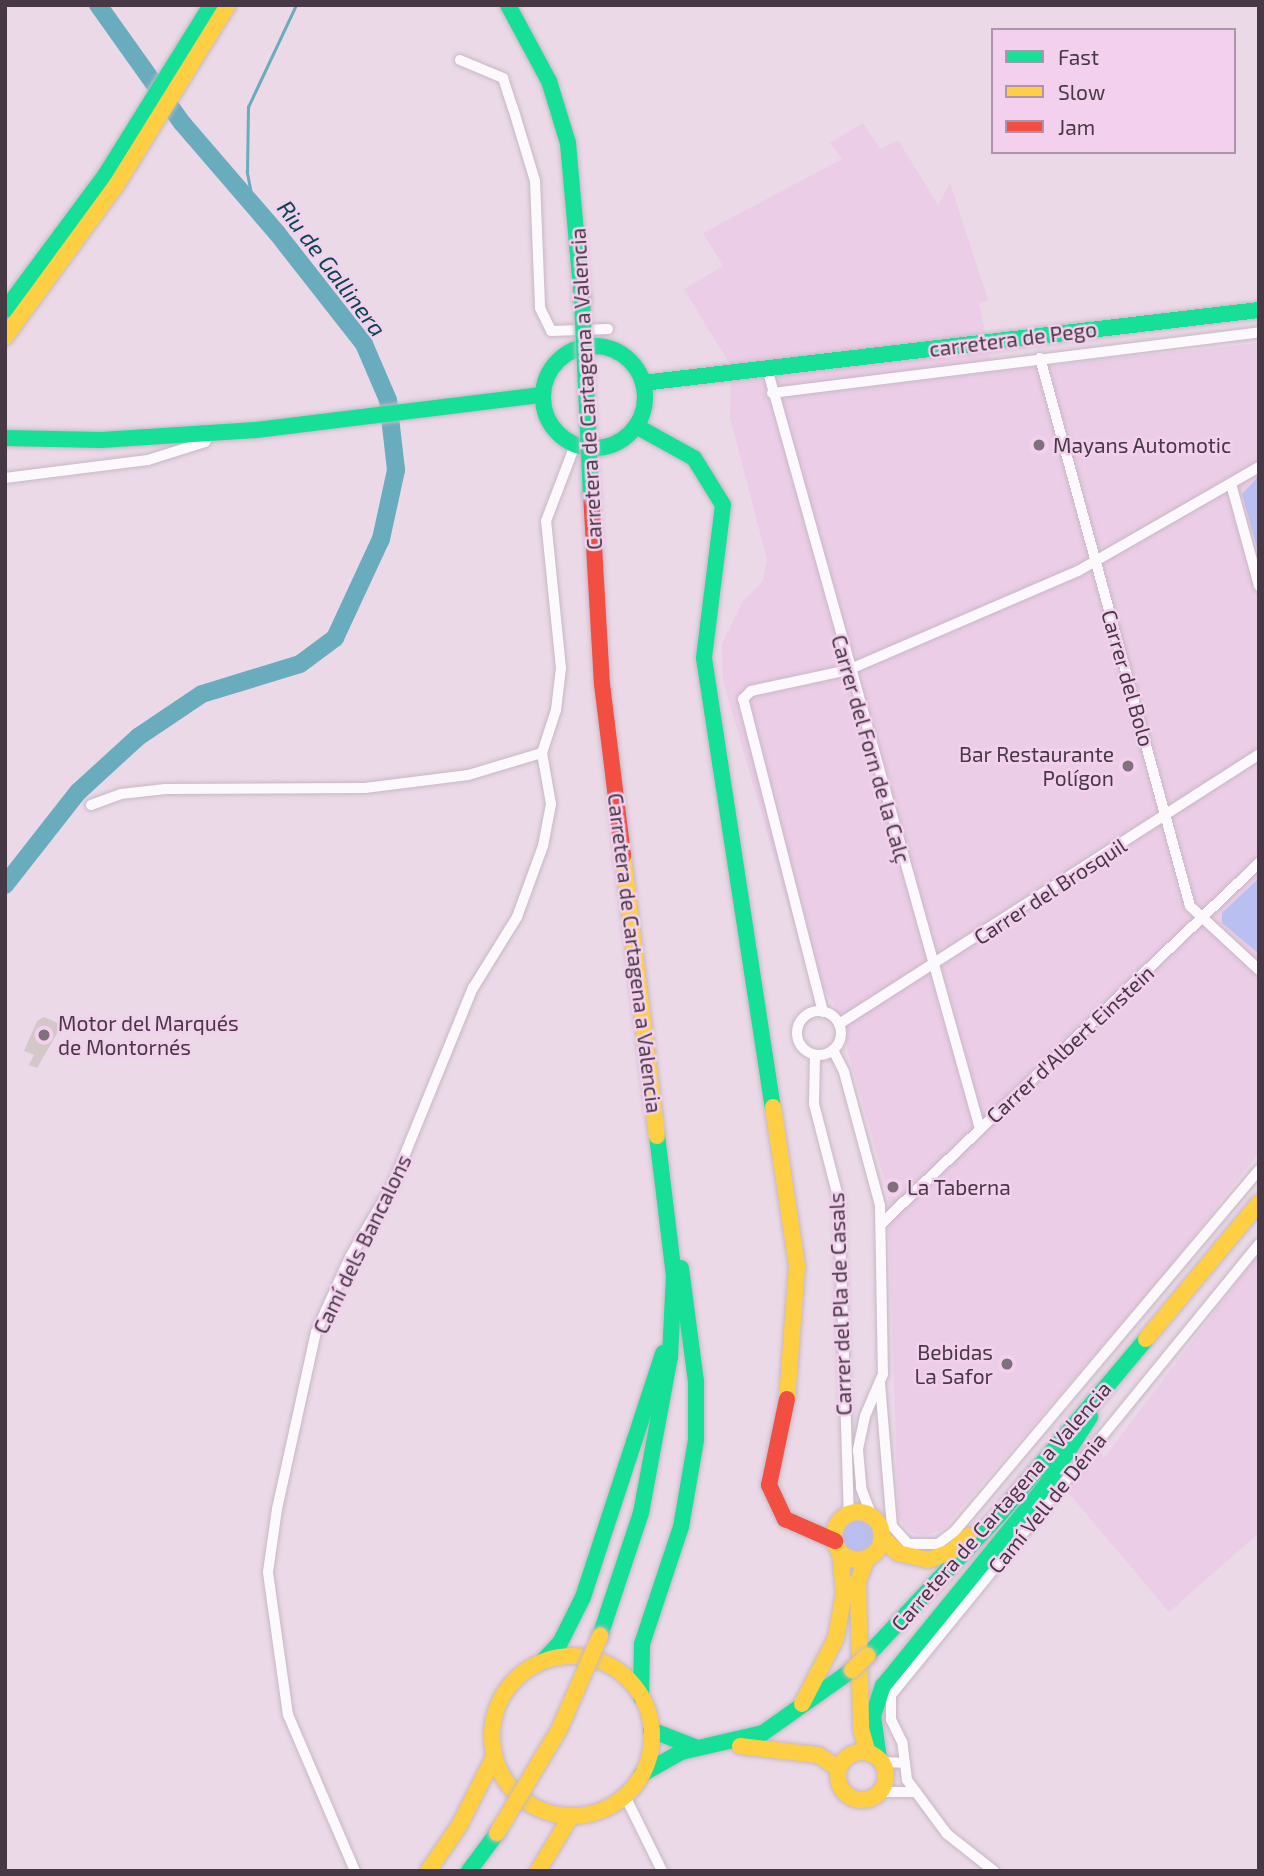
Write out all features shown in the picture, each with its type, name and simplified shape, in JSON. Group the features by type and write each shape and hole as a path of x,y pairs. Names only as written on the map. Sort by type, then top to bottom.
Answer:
{"main road":[{"path":"202,36 211,5"},
{"path":"220,20 228,5"},
{"path":"5,337 111,179 202,36 234,5"},
{"name":"Carretera de Cartagena a Valencia","path":"469,1871 497,1833 559,1730 600,1636 641,1513 671,1338 672,1236 604,697 582,299 568,143 538,57 508,5"},
{"path":"5,310 111,179"},
{"name":"carretera de Pego","path":"643,383 1259,310"},
{"path":"588,346 628,359 643,383 644,405 636,426 615,444 575,445 552,427 542,395 551,368 588,346"},
{"path":"5,438 209,434 542,395"},
{"path":"636,426 694,458 723,505 704,658 797,1266 792,1374 768,1475 785,1519 813,1533 842,1538 867,1558"},
{"name":"Carretera de Cartagena a Valencia","path":"642,1774 698,1748 745,1740 790,1717 852,1670 956,1564 1259,1203"},
{"path":"671,1338 653,1371 583,1597 560,1643 502,1697 492,1726 494,1757 507,1784 529,1804 571,1816 590,1814 625,1796 642,1774 651,1730 641,1697 642,1644 681,1527 696,1440 687,1285 672,1236"},
{"path":"842,1538 872,1517 881,1536 894,1550 916,1559 951,1552 1105,1387"},
{"path":"870,1757 873,1716 883,1686 1044,1488 1105,1387"},
{"path":"858,1581 867,1558 881,1536"},
{"path":"839,1769 838,1780 849,1796 864,1799 886,1791 885,1774 870,1757 861,1729 858,1581 842,1538"},
{"path":"790,1717 817,1682 836,1638 844,1593 842,1538"},
{"path":"542,1662 587,1658 627,1679 641,1697"},
{"name":"Carretera de Cartagena a Valencia","path":"651,1730 698,1748"},
{"path":"717,1746 799,1751 825,1757 839,1769"},
{"path":"428,1871 459,1826 494,1757"},
{"path":"839,1769 870,1757"},
{"path":"538,1871 571,1816"}],"street":[{"path":"460,61 503,78 535,181 540,308 551,331 608,329"},
{"path":"772,393 1259,332"},
{"name":"Carrer del Bolo","path":"1040,358 1190,906 1199,920 1259,970"},
{"name":"Carrer del Forn de la Calç","path":"767,368 848,670 980,1129"},
{"path":"5,478 148,460 205,442 209,434"},
{"path":"92,805 121,794 166,789 365,788 468,775 542,753 556,710 561,668 546,521 575,445"},
{"path":"823,1012 808,1014 798,1027 802,1047 815,1055 833,1051 840,1040 839,1024 823,1012 743,699 751,691 848,670 1094,560 1259,467"},
{"path":"1231,484 1259,586"},
{"name":"Camí dels Bancalons","path":"355,1871 288,1715 280,1675 268,1572 282,1476 306,1367 330,1298 392,1186 479,977 517,917 533,874 551,804 542,753"},
{"name":"Carrer del Brosquil","path":"839,1024 934,967 1259,754"},
{"name":"Carrer d'Albert Einstein","path":"881,1224 1259,863"},
{"name":"Carrer del Pla de Casals","path":"833,1051 879,1192 880,1384 890,1518 898,1535 916,1546 938,1544 955,1531 1259,1170"},
{"name":"Carrer del Pla de Casals","path":"815,1055 814,1104 839,1201 842,1538"},
{"name":"Camí Vell de Dénia","path":"907,1780 890,1709 899,1684 1253,1257 1259,1244"},
{"name":"Carrer del Pla de Casals","path":"872,1517 861,1489 859,1442 880,1384"},
{"path":"870,1757 904,1763"},
{"path":"886,1791 907,1780 947,1834 994,1871"},
{"path":"886,1791 916,1792"},
{"path":"625,1796 662,1871"}],"shaded area":[{"path":"863,123 880,149 898,140 938,205 950,183 988,300 979,303 993,371 1259,343 1259,1152 1167,1271 943,1529 924,1536 911,1532 898,1518 888,1192 834,1003 807,970 723,681 722,644 743,601 763,581 767,560 730,417 731,366 684,289 723,266 703,233 842,159 830,143"},
{"path":"1259,476 1259,555 1242,494"},
{"path":"1259,878 1259,954 1222,923 1222,913"},
{"path":"1259,1253 1259,1533 1169,1612 1066,1490 1097,1450 1104,1458"},
{"path":"858,1521 864,1522 872,1530 872,1542 864,1550 858,1551 852,1550 844,1542 843,1536 844,1530 852,1522"}],"building":[{"name":"Motor del Marqués de Montornés","path":"44,1017 62,1025 37,1068 29,1065 34,1055 24,1051 37,1021"}],"waterway":[{"name":"Riu de Gallinera","path":"5,885 78,792 138,737 202,694 300,664 335,638 381,539 396,470 388,400 364,344 277,233 182,123 98,5"},
{"path":"253,204 247,172 248,107 296,5"}],"traffic: fast":[{"path":"5,310 106,174 211,5"},
{"path":"508,5 549,81 568,143 582,299"},
{"path":"582,299 591,494"},
{"path":"643,383 1259,310"},
{"path":"594,346 614,350 630,361 641,377 645,397 641,417 630,433 614,444 594,448 574,444 558,433 547,417 543,397 547,377 558,361 574,350 594,346"},
{"path":"5,438 101,440 256,430 542,395"},
{"path":"636,426 694,458 723,505 704,658 773,1107"},
{"path":"600,1636 641,1513 670,1357 674,1276 657,1136"},
{"path":"641,1697 642,1644 681,1527 696,1440 696,1382 681,1268"},
{"path":"867,1656 999,1515 1146,1339"},
{"path":"542,1662 560,1643 583,1597 663,1353"},
{"path":"879,1759 873,1716 883,1686 1044,1488 1090,1417"},
{"path":"642,1774 681,1752 763,1733 852,1670"},
{"path":"651,1730 695,1747"},
{"path":"469,1871 497,1833"}],"traffic: slow":[{"path":"5,337 117,184 228,5"},
{"path":"623,856 657,1136"},
{"path":"773,1107 797,1266 787,1399"},
{"path":"1146,1339 1259,1203"},
{"path":"858,1512 875,1519 882,1536 875,1553 858,1560 841,1553 834,1536 841,1519 858,1512"},
{"path":"881,1536 898,1553 928,1560 951,1552 969,1536"},
{"path":"802,1704 836,1638 844,1593 840,1552"},
{"path":"867,1558 858,1581 861,1729 868,1753"},
{"path":"497,1833 559,1730 600,1636"},
{"path":"572,1656 602,1662 628,1680 646,1706 652,1736 646,1766 628,1792 602,1810 572,1816 542,1810 516,1792 498,1766 492,1736 498,1706 516,1680 542,1662 572,1656"},
{"path":"852,1670 867,1656"},
{"path":"740,1746 818,1755 839,1769"},
{"path":"862,1752 879,1759 886,1776 879,1793 862,1800 845,1793 838,1776 845,1759 862,1752"},
{"path":"428,1871 459,1826 494,1757"},
{"path":"538,1871 571,1816"}],"traffic: jam":[{"path":"591,494 602,684 623,856"},
{"path":"787,1399 769,1485 785,1519 835,1541"}],"place":[{"name":"Mayans Automotic","path":"1039,445"},
{"name":"Bar Restaurante Polígon","path":"1128,766"},
{"name":"Motor del Marqués de Montornés","path":"44,1035"},
{"name":"La Taberna","path":"893,1187"},
{"name":"Bebidas La Safor","path":"1007,1364"}]}
